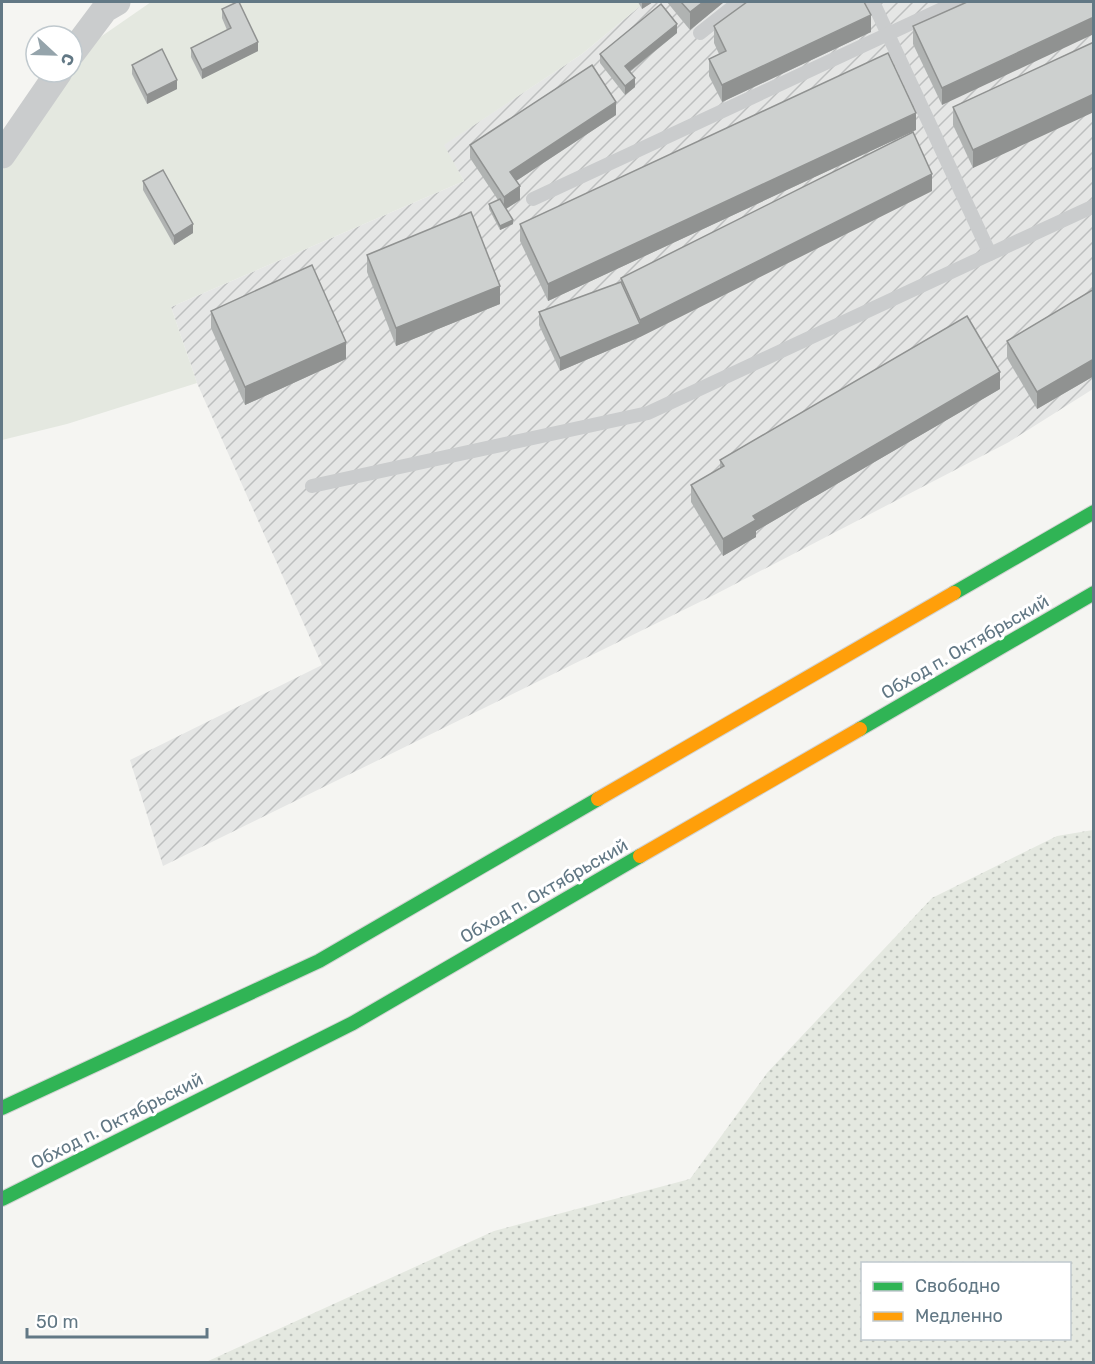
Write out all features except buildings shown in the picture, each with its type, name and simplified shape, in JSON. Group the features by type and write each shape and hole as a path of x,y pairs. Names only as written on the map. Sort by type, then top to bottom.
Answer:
{"highway":[{"path":"2,1108 319,961 1094,512"},
{"name":"Обход п. Октябрьский","path":"2,1199 353,1023 1094,594"}],"street":[{"path":"84,37 105,9 117,2"},
{"path":"2,155 51,84"}],"lane":[{"path":"700,33 739,2"},
{"path":"873,2 990,254"},
{"path":"533,199 957,2"},
{"path":"312,486 648,413 1094,206"}],"shaded area":[{"path":"151,2 645,2 582,54 444,145 464,181 171,307 197,383 67,424 2,440 2,171 65,84 84,84 84,59 99,38"},
{"path":"645,2 1093,2 1093,389 1009,442 716,594 163,866 130,760 322,665 197,383 171,307 464,181 443,145 582,54"},
{"path":"1093,830 1093,1362 206,1362 494,1231 690,1179 767,1073 932,898 1057,836"}],"traffic: fast":[{"path":"954,593 1094,512"},
{"path":"860,729 1094,593"},
{"path":"2,1108 319,961 598,799"},
{"path":"2,1199 353,1023 640,856"}],"traffic: slow":[{"path":"598,799 954,593"},
{"path":"640,856 860,729"}]}
